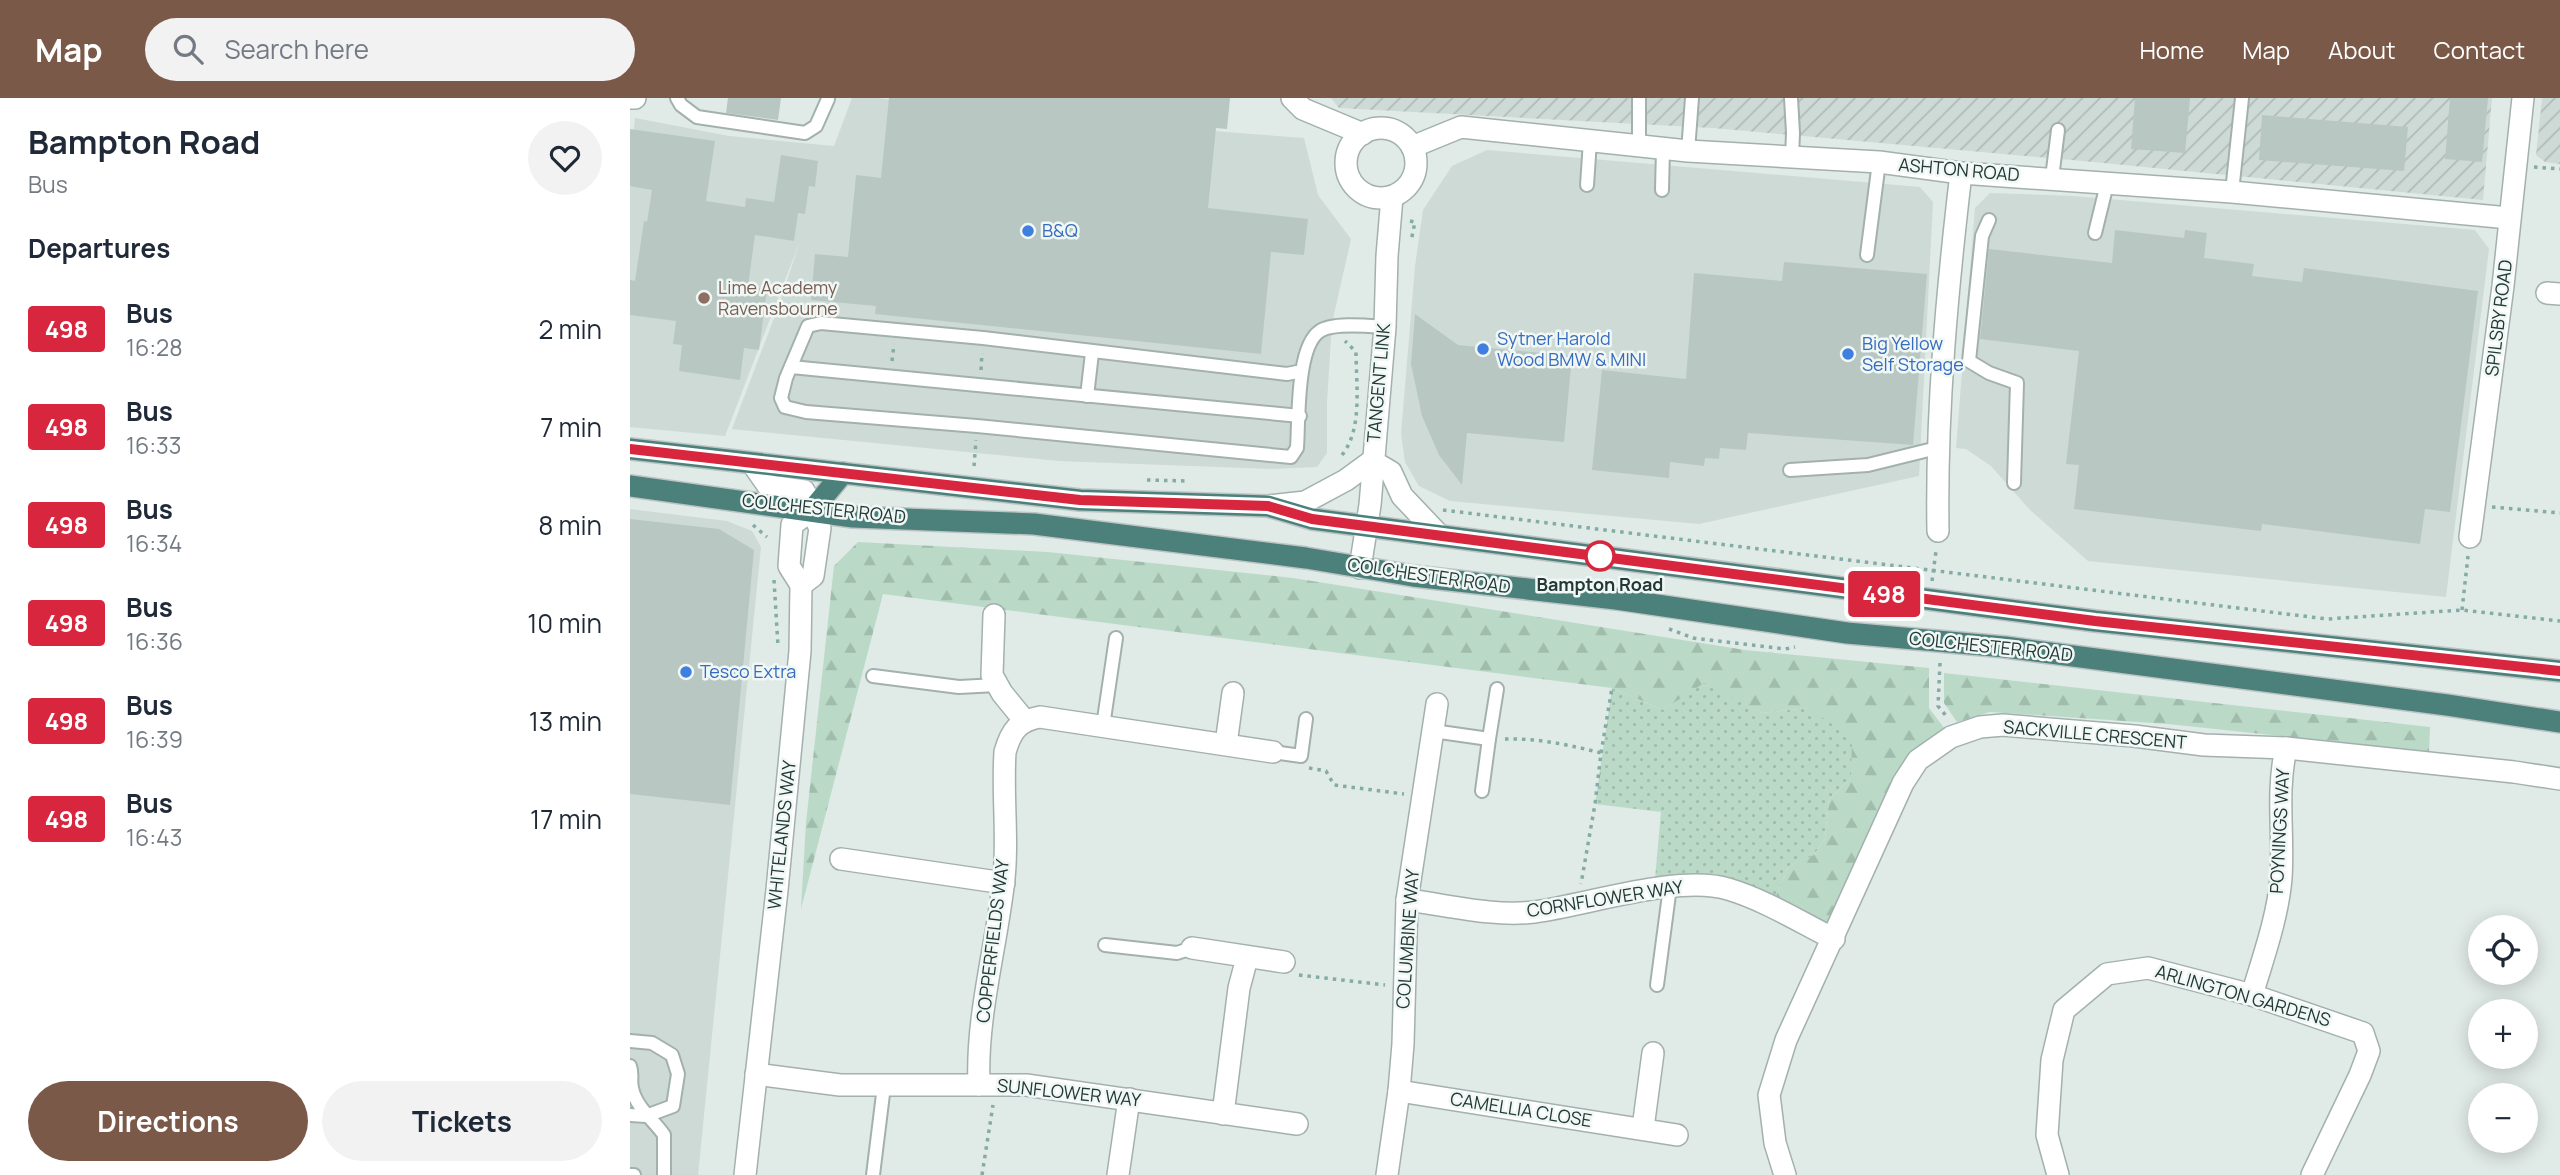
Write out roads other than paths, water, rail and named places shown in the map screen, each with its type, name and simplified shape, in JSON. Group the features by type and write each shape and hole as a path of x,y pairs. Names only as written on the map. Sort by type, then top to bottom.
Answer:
{"highway":[{"name":"COLCHESTER ROAD","path":"630,449 1080,500 1268,506 1312,519 2095,621 2560,671"},
{"path":"812,509 844,473"},
{"name":"COLCHESTER ROAD","path":"630,486 812,509 853,517 1034,524 1616,599 1847,633 2033,650 2560,722"}],"street":[{"path":"1293,98 1303,109 1363,134"},
{"name":"SPILSBY ROAD","path":"2470,537 2504,286 2524,98"},
{"name":"ASHTON ROAD","path":"1412,148 1461,127 1688,151 1879,162 1961,173 2232,192 2510,218"},
{"path":"1381,128 1405,137 1412,148 1416,164 1408,187 1392,197 1380,199 1354,186 1346,162 1351,146 1363,134 1381,128"},
{"path":"1938,531 1937,448 1948,282 1961,173"},
{"name":"TANGENT LINK","path":"1360,568 1385,327 1392,197"},
{"path":"1268,506 1305,502 1346,481 1372,461 1391,472 1402,496 1440,535"},
{"path":"752,463 768,486 804,491 812,509"},
{"name":"WHITELANDS WAY","path":"745,1175 800,651 801,585 789,566 792,526 812,509"},
{"path":"994,615 992,675 1024,720 1040,717 1273,752"},
{"path":"1226,744 1233,693"},
{"name":"COLUMBINE WAY","path":"1387,1175 1403,1044 1407,900 1437,704"},
{"name":"COPPERFIELDS WAY","path":"988,1084 978,1059 1004,883 1005,752 1009,738 1024,720"},
{"name":"SACKVILLE CRESCENT","path":"1785,1175 1775,1143 1769,1095 1786,1040 1903,783 1918,761 1958,733 2003,725 2107,733 2204,745 2286,748 2560,779"},
{"name":"POYNINGS WAY","path":"2252,995 2268,942 2281,880 2280,777 2286,748"},
{"path":"841,859 1004,883"},
{"name":"CORNFLOWER WAY","path":"1407,900 1505,913 1531,912 1670,887 1699,885 1727,888 1771,907 1833,940"},
{"path":"1192,948 1284,962"},
{"path":"1223,1114 1239,988 1247,958"},
{"name":"ARLINGTON GARDENS","path":"2058,1175 2047,1136 2052,1060 2064,1010 2108,974 2148,968 2252,995 2363,1033 2369,1051 2365,1063 2339,1123 2312,1175"},
{"path":"1643,1128 1653,1053"},
{"name":"SUNFLOWER WAY","path":"756,1074 840,1085 1026,1085 1297,1124"},
{"name":"CAMELLIA CLOSE","path":"1399,1091 1677,1135"},
{"path":"1118,1175 1129,1100"}],"lane":[{"path":"677,98 681,105 697,117 805,133 816,126 828,99"},
{"path":"1639,98 1639,146"},
{"path":"1688,151 1692,98"},
{"path":"1791,98 1792,156"},
{"path":"2232,192 2242,98"},
{"path":"2052,178 2058,130"},
{"path":"1587,184 1590,141"},
{"path":"1662,190 1663,148"},
{"path":"1867,255 1879,162"},
{"path":"2095,233 2107,184"},
{"path":"1989,220 1982,236 1969,361 1989,373 2017,383 2014,484"},
{"path":"1303,370 1287,374 983,338 821,323 808,326 781,398 785,407 806,412 1291,457 1297,448 1305,355 1312,339 1321,330 1385,327"},
{"path":"1087,396 1092,353"},
{"path":"791,367 1300,416"},
{"path":"1790,470 1868,465 1937,448"},
{"path":"1103,726 1116,638"},
{"path":"873,677 959,687 997,685"},
{"path":"1482,791 1497,689"},
{"path":"1273,752 1301,756 1306,719"},
{"path":"1433,732 1489,739"},
{"path":"1657,985 1670,887"},
{"path":"1105,945 1177,953 1192,948"},
{"path":"630,1041 652,1043 672,1055 678,1074 673,1106 646,1116 630,1115"},
{"path":"630,1066 632,1089 646,1116 664,1135 664,1175"},
{"path":"873,1175 884,1086"}],"place":[{"name":"B&Q","path":"1028,231"},
{"name":"Lime Academy Ravensbourne","path":"704,298"},
{"name":"Sytner Harold Wood BMW & MINI","path":"1483,349"},
{"name":"Big Yellow Self Storage","path":"1848,354"},
{"name":"Bampton Road","path":"1600,556"},
{"name":"Tesco Extra","path":"686,672"}]}
